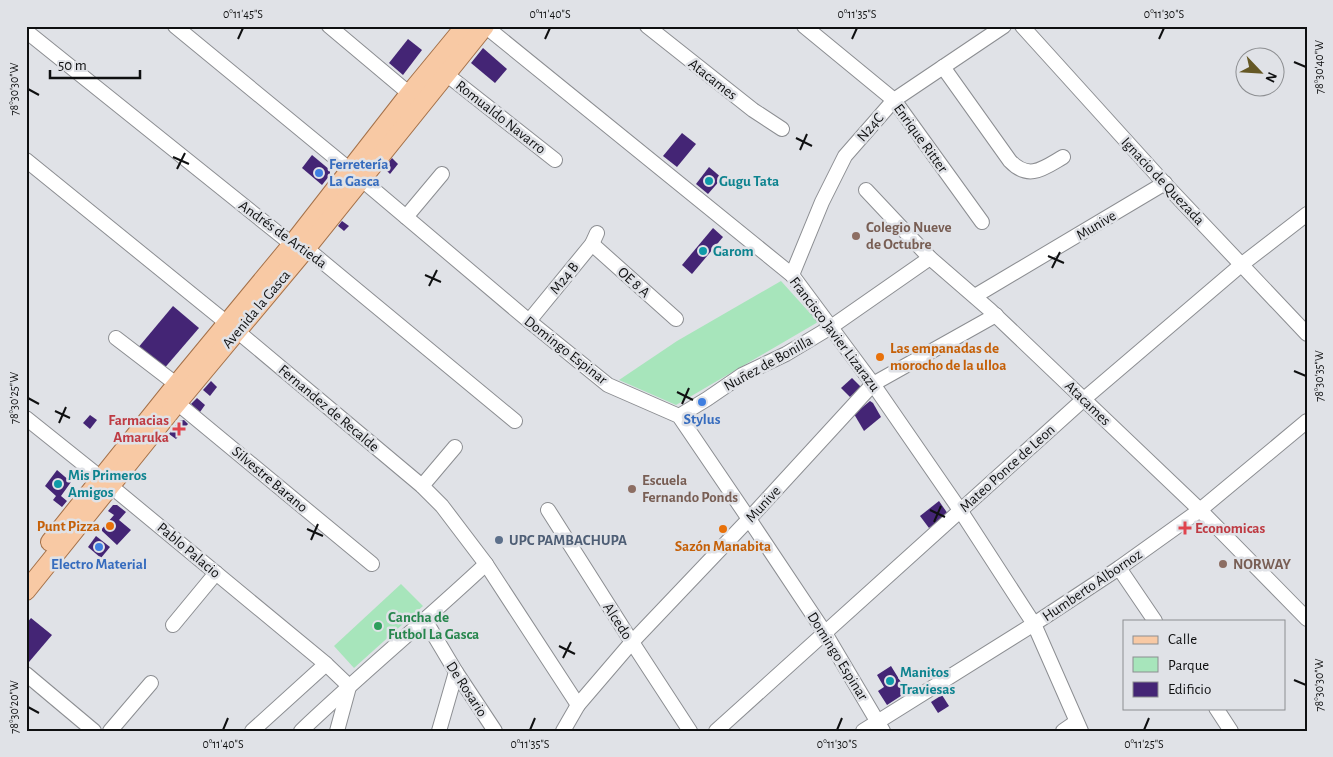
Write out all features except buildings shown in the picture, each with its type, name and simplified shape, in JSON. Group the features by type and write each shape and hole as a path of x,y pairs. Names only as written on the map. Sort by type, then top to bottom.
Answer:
{"main road":[{"name":"Avenida la Gasca","path":"26,591 37,565 106,482 174,394 299,246 415,99 465,26"},
{"name":"Avenida la Gasca","path":"415,99 446,74 485,26"}],"street":[{"name":"Domingo Espinar","path":"175,26 608,385 679,416 825,633 880,726"},
{"path":"329,26 415,99"},
{"name":"Francisco Javier Lizarazu","path":"485,26 792,275 873,384 960,510 1034,624 1078,726"},
{"name":"Atacames","path":"647,26 753,110 782,129"},
{"name":"Enrique Ritter","path":"804,26 894,100 982,222"},
{"name":"N24C","path":"792,275 822,202 845,156 894,100 1004,26"},
{"name":"Ignacio de Quezada","path":"1022,26 1165,184 1307,334"},
{"name":"Andrés de Artieda","path":"26,31 284,238 312,253 515,421"},
{"path":"943,67 1016,168 1023,171 1038,171 1063,158"},
{"name":"Romualdo Navarro","path":"446,74 555,160"},
{"name":"Fernandez de Recalde","path":"26,160 232,327 422,486 442,506 486,564 578,705"},
{"path":"406,217 442,174"},
{"name":"Munive","path":"975,296 1165,184"},
{"name":"Atacames","path":"866,190 930,258 996,315 1200,510 1307,619"},
{"name":"Mateo Ponce de Leon","path":"716,731 1084,399 1241,265 1307,214"},
{"name":"M24 B","path":"529,321 594,238"},
{"name":"OE 8 A","path":"594,238 676,319"},
{"name":"Nuñez de Bonilla","path":"679,416 742,375 786,354 831,327 930,258"},
{"name":"Munive","path":"563,731 578,705 632,642 749,519 873,384 996,315"},
{"name":"Silvestre Barano","path":"116,338 174,394 372,564"},
{"name":"Pablo Palacio","path":"26,418 326,664 349,686"},
{"name":"Humberto Albornoz","path":"863,731 880,726 1118,568 1200,510 1307,421"},
{"path":"422,486 455,447"},
{"name":"Alcedo","path":"548,510 690,731"},
{"path":"301,731 486,564"},
{"path":"1118,568 1154,620"},
{"path":"174,624 216,573"},
{"name":"De Rosario","path":"424,620 496,731"},
{"path":"252,731 326,664"},
{"path":"439,731 456,672"},
{"path":"26,674 94,731"},
{"path":"110,731 151,683"},
{"path":"337,731 349,686"},
{"path":"1217,710 1231,731"},
{"path":"1063,731 1078,726"}],"green space":[{"path":"781,281 818,322 676,405 619,380 677,341"},
{"name":"Cancha de Futbol La Gasca","path":"401,584 423,606 354,668 334,646"}],"place":[{"name":"Ferretería La Gasca","path":"319,173"},
{"name":"Gugu Tata","path":"709,181"},
{"name":"Colegio Nueve de Octubre","path":"856,236"},
{"name":"Garom","path":"703,251"},
{"name":"Las empanadas de morocho de la ulloa","path":"880,357"},
{"name":"Stylus","path":"702,402"},
{"name":"Farmacias Amaruka","path":"179,429"},
{"name":"Mis Primeros Amigos","path":"58,484"},
{"name":"Escuela Fernando Ponds","path":"632,489"},
{"name":"Punt Pizza","path":"110,526"},
{"name":"Economicas","path":"1185,528"},
{"name":"Sazón Manabita","path":"723,529"},
{"name":"UPC PAMBACHUPA","path":"499,540"},
{"name":"Electro Material","path":"99,547"},
{"name":"NORWAY","path":"1223,564"},
{"name":"Cancha de Futbol La Gasca","path":"378,626"},
{"name":"Manitos Traviesas","path":"890,681"}]}
